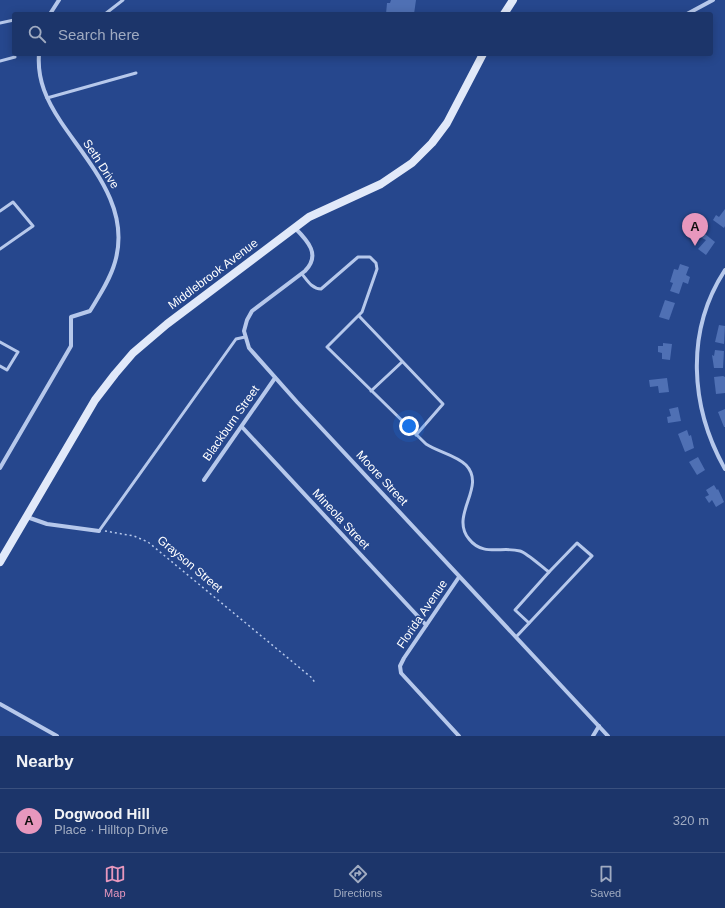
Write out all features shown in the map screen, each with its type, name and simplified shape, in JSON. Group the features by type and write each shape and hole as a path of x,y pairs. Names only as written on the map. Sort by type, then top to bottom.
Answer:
{"main road":[{"path":"505,12 513,0"},
{"name":"Middlebrook Avenue","path":"0,562 95,400 124,364 167,324 319,211 387,180 420,156 437,138 451,117 482,56"}],"street":[{"path":"51,12 59,0"},
{"path":"691,12 713,0"},
{"name":"Seth Drive","path":"0,468 71,346 71,317 90,312 112,271 118,250 118,222 110,197 47,98 40,75 39,56"},
{"path":"245,337 245,326 252,312 302,274 310,266 312,252 309,242 295,228"},
{"path":"725,270 712,294 702,323 697,351 696,371 698,396 703,419 712,446 725,469"},
{"name":"Moore Street","path":"245,337 249,348 275,378 608,736"},
{"name":"Blackburn Street","path":"204,480 275,378"},
{"name":"Mineola Street","path":"242,427 426,625"},
{"path":"26,516 47,524 100,531"},
{"name":"Florida Avenue","path":"459,577 401,664 402,673 459,736"},
{"path":"0,704 57,736"},
{"path":"593,736 599,726"}],"lane":[{"path":"108,12 123,0"},
{"path":"0,23 12,20"},
{"path":"0,61 15,57"},
{"path":"47,98 136,73"},
{"path":"0,211 13,202 33,226 0,249"},
{"path":"302,274 311,285 317,289 321,289 354,259 362,256 373,260 377,266 376,273 359,316 327,347 416,435 436,450 458,459 470,470 472,490 462,519 464,530 468,539 483,549 522,551 549,572"},
{"path":"359,316 443,404 416,435"},
{"path":"100,531 236,339 245,337"},
{"path":"0,342 18,352 7,370 0,366"},
{"path":"371,391 402,362"},
{"path":"516,637 592,556 577,543 515,610 529,623"}],"path":[{"name":"Grayson Street","path":"100,531 110,530 134,536 148,542 232,613 264,637 280,653 312,678 315,683"}],"building":[{"path":"391,0 416,0 414,12 386,12 387,3 390,3"},
{"path":"725,209 724,228 713,220 716,215 719,217"},
{"path":"705,234 715,242 706,255 698,249 706,240 702,238"},
{"path":"680,264 689,267 686,275 690,277 688,284 683,282 679,294 670,291 673,283 670,282 674,269 678,270"},
{"path":"665,300 675,303 669,320 659,317"},
{"path":"719,325 725,326 724,344 715,342"},
{"path":"663,343 672,344 670,360 662,359 662,353 658,352 658,346 663,346"},
{"path":"715,350 724,351 723,368 714,368 712,355 714,356"},
{"path":"714,377 725,377 725,393 716,394"},
{"path":"667,378 669,392 659,393 658,386 650,387 649,380"},
{"path":"678,407 681,421 668,423 667,417 671,416 669,409"},
{"path":"725,409 725,427 724,427 718,412"},
{"path":"687,430 689,436 691,435 694,448 685,452 678,434"},
{"path":"698,457 705,470 697,475 689,462"},
{"path":"714,485 717,490 718,489 724,502 716,507 712,500 709,503 705,497 709,495 706,490"}],"place":[{"name":"Dogwood Hill","path":"695,246"}]}
